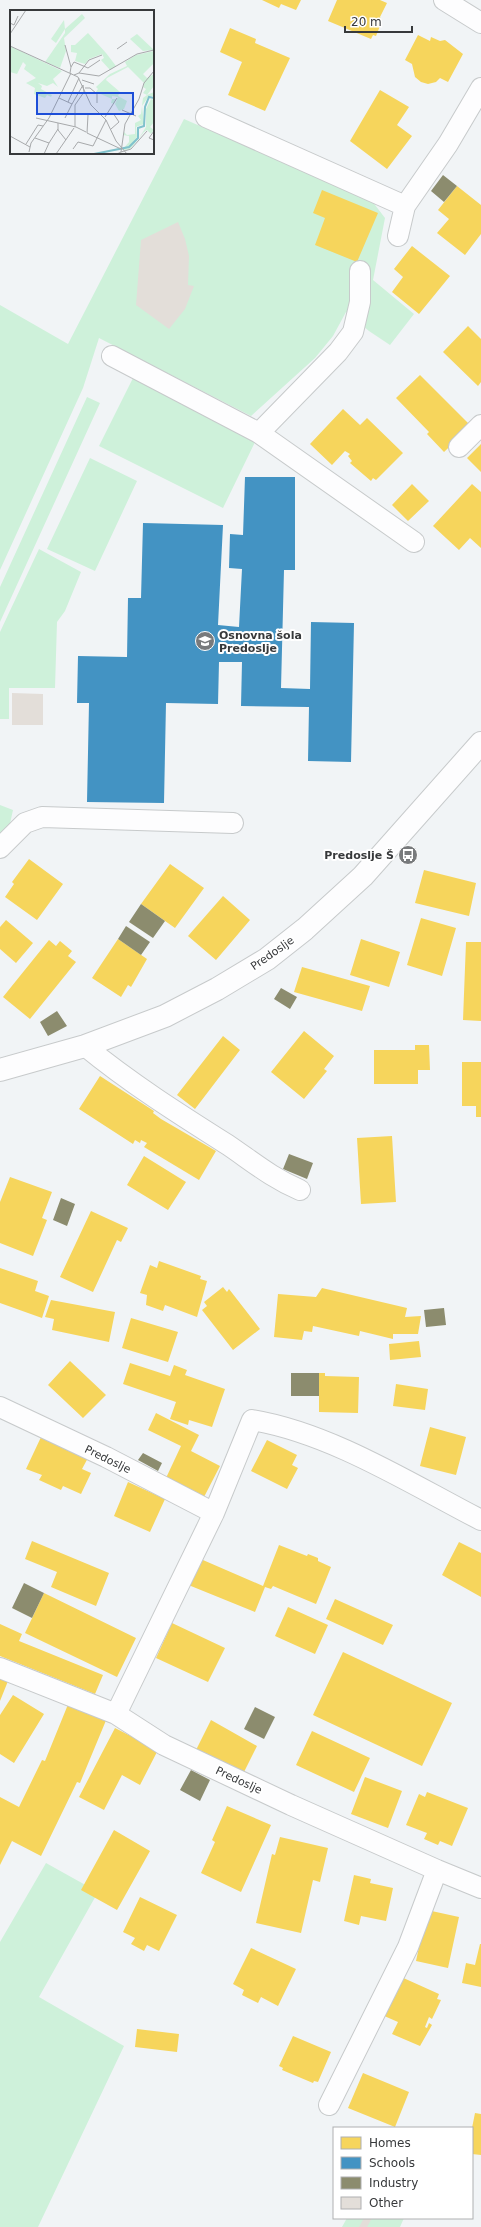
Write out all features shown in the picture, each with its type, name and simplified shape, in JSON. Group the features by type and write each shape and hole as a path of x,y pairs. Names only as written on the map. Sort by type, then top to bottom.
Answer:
{"street":[{"path":"444,0 481,23"},
{"path":"398,236 405,206 448,144 481,88"},
{"path":"206,117 405,206"},
{"path":"259,433 333,357 353,332 360,302 360,271"},
{"path":"112,356 259,433 414,542"},
{"path":"459,447 481,425"},
{"name":"Predoslje","path":"0,1070 85,1046 165,1016 217,990 267,958 305,929 363,876 481,744"},
{"path":"0,848 24,823 42,816 233,823"},
{"path":"85,1046 111,1068 162,1103 239,1152 277,1180 300,1190"},
{"name":"Predoslje","path":"0,1407 106,1457 214,1513"},
{"path":"116,1714 214,1513 252,1420 274,1423 336,1445 481,1520"},
{"name":"Predoslje","path":"0,1668 116,1714 164,1745 291,1805 481,1888"},
{"path":"329,2105 408,1947 437,1870"}],"green space":[{"path":"184,119 372,201 385,218 373,280 414,314 390,345 369,331 346,312 333,336 315,358 251,416 99,338 83,388 0,570 0,305 68,344"},
{"path":"133,378 256,440 223,508 99,446"},
{"path":"87,397 100,403 0,622 0,587"},
{"path":"90,458 137,481 95,571 47,549"},
{"path":"39,549 81,572 65,611 57,622 55,688 9,688 9,719 0,719 0,632"},
{"path":"0,805 13,810 9,828 0,838"},
{"path":"46,1863 98,1892 39,1997 124,2046 38,2227 0,2227 0,1942"},
{"path":"346,2219 404,2219 400,2227 342,2227"}],"building: Homes":[{"path":"262,0 301,0 296,10 281,4 279,8"},
{"path":"337,0 380,0 387,3 380,17 382,21 376,36 373,35 371,39 328,21"},
{"path":"230,28 256,39 255,43 290,58 265,111 228,95 242,62 220,52"},
{"path":"418,35 430,41 431,37 440,41 445,40 463,54 448,82 440,78 436,82 428,84 421,82 415,77 412,64 405,60"},
{"path":"380,90 409,107 397,125 412,136 387,169 350,141"},
{"path":"457,186 481,205 481,234 465,255 437,233 449,219 438,210"},
{"path":"322,190 378,213 357,262 315,245 325,218 313,213"},
{"path":"412,246 450,276 419,314 392,292 403,277 394,269"},
{"path":"468,326 481,339 481,382 478,386 443,352"},
{"path":"420,375 471,426 444,452 427,434 429,432 396,398"},
{"path":"343,409 360,425 367,418 403,453 376,480 373,478 371,481 350,463 352,461 348,456 350,454 345,451 332,465 310,444"},
{"path":"481,444 481,472 467,458"},
{"path":"412,484 429,501 408,521 392,505"},
{"path":"472,484 481,492 481,548 470,538 459,550 433,526"},
{"path":"29,859 63,884 37,920 5,897 14,884 12,882"},
{"path":"170,864 204,888 175,928 141,904"},
{"path":"424,870 476,883 469,916 415,903"},
{"path":"223,896 250,920 216,960 188,936"},
{"path":"421,918 456,928 442,976 407,965"},
{"path":"6,920 33,943 16,963 0,949 0,927"},
{"path":"118,939 147,959 131,987 128,985 121,997 92,978"},
{"path":"361,939 400,952 389,987 350,975"},
{"path":"49,940 56,946 60,941 72,951 68,956 76,962 30,1019 3,997"},
{"path":"466,942 481,942 481,1021 463,1020"},
{"path":"302,967 370,986 362,1011 294,992"},
{"path":"304,1031 334,1056 324,1069 327,1071 304,1099 271,1072"},
{"path":"223,1036 240,1050 195,1109 177,1095"},
{"path":"415,1045 429,1045 430,1070 418,1070 418,1084 374,1084 374,1050 415,1050"},
{"path":"462,1062 481,1062 481,1117 476,1117 476,1106 462,1106"},
{"path":"100,1076 154,1111 153,1113 161,1119 216,1151 199,1180 144,1147 147,1143 141,1140 140,1143 135,1140 133,1144 79,1109"},
{"path":"392,1136 396,1202 361,1204 357,1138"},
{"path":"144,1156 186,1182 168,1210 127,1185"},
{"path":"10,1177 52,1192 42,1218 47,1220 33,1256 0,1243 0,1202"},
{"path":"91,1211 128,1228 121,1242 117,1240 93,1292 60,1277"},
{"path":"159,1261 201,1276 200,1279 207,1281 197,1317 165,1305 163,1311 146,1305 147,1295 140,1293 150,1265 157,1268"},
{"path":"0,1268 38,1281 35,1291 49,1296 42,1318 0,1303"},
{"path":"223,1287 227,1292 229,1289 260,1329 233,1350 202,1310 207,1306 204,1302"},
{"path":"322,1288 407,1308 405,1317 421,1316 418,1334 393,1334 393,1339 360,1331 359,1336 313,1326 312,1332 304,1331 302,1340 274,1337 278,1294 316,1297"},
{"path":"51,1300 115,1312 109,1342 52,1330 54,1319 45,1317"},
{"path":"131,1318 178,1332 168,1362 122,1348"},
{"path":"419,1341 421,1357 390,1360 389,1344"},
{"path":"70,1361 106,1395 83,1418 48,1385"},
{"path":"130,1363 170,1376 174,1365 187,1370 185,1375 225,1389 212,1427 189,1420 188,1425 170,1419 176,1402 123,1384"},
{"path":"319,1373 325,1373 325,1376 359,1377 358,1413 319,1412"},
{"path":"396,1384 428,1389 425,1410 393,1406"},
{"path":"156,1413 199,1435 191,1451 220,1466 204,1497 166,1478 181,1446 148,1430"},
{"path":"430,1427 466,1437 456,1475 420,1466"},
{"path":"42,1435 89,1456 82,1469 91,1473 81,1494 63,1486 61,1490 39,1480 42,1475 26,1469"},
{"path":"267,1440 297,1455 292,1465 298,1468 287,1489 251,1471"},
{"path":"128,1482 165,1499 150,1532 114,1516"},
{"path":"32,1541 109,1573 96,1606 51,1587 57,1572 25,1559"},
{"path":"459,1542 481,1553 481,1597 442,1575"},
{"path":"279,1545 307,1556 308,1554 318,1558 318,1561 331,1567 316,1604 273,1586 271,1589 265,1587 255,1612 186,1584 196,1557 263,1586"},
{"path":"44,1593 136,1638 117,1677 25,1633"},
{"path":"335,1599 393,1625 383,1645 326,1619"},
{"path":"288,1607 328,1625 315,1654 275,1636"},
{"path":"172,1623 225,1648 208,1682 156,1658"},
{"path":"0,1624 22,1634 19,1641 103,1675 95,1694 0,1656"},
{"path":"343,1652 452,1703 422,1766 313,1715"},
{"path":"0,1678 8,1681 0,1701"},
{"path":"13,1695 44,1714 14,1763 0,1754 0,1715"},
{"path":"69,1702 107,1718 80,1783 77,1782 41,1856 12,1841 0,1865 0,1797 19,1807 42,1760 45,1761"},
{"path":"211,1720 257,1746 242,1776 195,1752"},
{"path":"115,1728 158,1750 140,1785 122,1775 104,1810 79,1797"},
{"path":"312,1731 370,1758 354,1792 296,1765"},
{"path":"365,1777 402,1791 388,1828 351,1814"},
{"path":"427,1792 468,1808 452,1846 440,1841 438,1845 424,1839 427,1833 406,1825 419,1794 425,1797"},
{"path":"227,1806 271,1825 241,1892 201,1873 215,1842 212,1840"},
{"path":"114,1830 150,1851 117,1910 81,1890"},
{"path":"280,1837 328,1848 320,1882 313,1880 301,1933 256,1923 272,1854 275,1855"},
{"path":"354,1875 371,1879 370,1883 393,1888 386,1921 361,1916 359,1925 344,1921"},
{"path":"140,1897 177,1915 159,1951 147,1945 144,1951 131,1944 135,1938 123,1932"},
{"path":"427,1910 459,1917 448,1968 416,1961"},
{"path":"480,1944 481,1987 462,1983 466,1963 475,1965"},
{"path":"251,1948 296,1969 278,2006 261,1997 258,2003 242,1995 244,1990 233,1984"},
{"path":"399,1976 439,1994 437,1999 441,2000 432,2019 429,2017 425,2027 427,2028 429,2023 432,2025 420,2046 392,2034 398,2022 382,2015"},
{"path":"137,2029 179,2034 177,2052 135,2047"},
{"path":"293,2036 331,2052 318,2082 314,2081 313,2083 282,2070 283,2068 279,2066"},
{"path":"363,2073 409,2092 395,2127 348,2108"},
{"path":"475,2113 481,2114 481,2155 473,2154 472,2127"}],"building: Schools":[{"name":"Osnovna šola Predoslje","path":"245,477 295,477 295,570 284,570 281,688 310,689 311,622 354,623 351,762 308,761 309,707 241,706 242,662 219,662 218,704 166,703 164,803 87,802 89,703 77,703 78,656 127,657 128,598 141,598 143,523 223,525 218,625 239,627 242,569 229,568 230,534 243,535"}],"building: Industry":[{"path":"443,175 457,186 444,202 431,191"},
{"path":"141,904 165,921 153,938 129,922"},
{"path":"126,926 150,942 141,955 118,939"},
{"path":"281,988 297,997 290,1009 274,999"},
{"path":"57,1011 67,1026 48,1036 40,1022"},
{"path":"289,1154 313,1163 307,1179 283,1169"},
{"path":"61,1198 75,1204 67,1226 53,1220"},
{"path":"444,1308 446,1325 426,1327 424,1310"},
{"path":"291,1373 319,1373 319,1396 291,1396"},
{"path":"143,1453 162,1463 158,1471 138,1460"},
{"path":"24,1583 44,1593 32,1618 12,1608"},
{"path":"255,1707 275,1717 264,1739 244,1729"},
{"path":"191,1770 210,1780 200,1801 180,1790"}],"building: Other":[{"path":"178,222 185,239 189,256 188,285 194,286 185,309 169,329 136,305 141,240"},
{"path":"12,693 43,694 43,725 12,725"},
{"path":"363,2219 371,2219 367,2227 359,2227"}],"place":[{"name":"Osnovna šola Predoslje","path":"205,641"},
{"name":"Predoslje Š","path":"408,855"}]}
